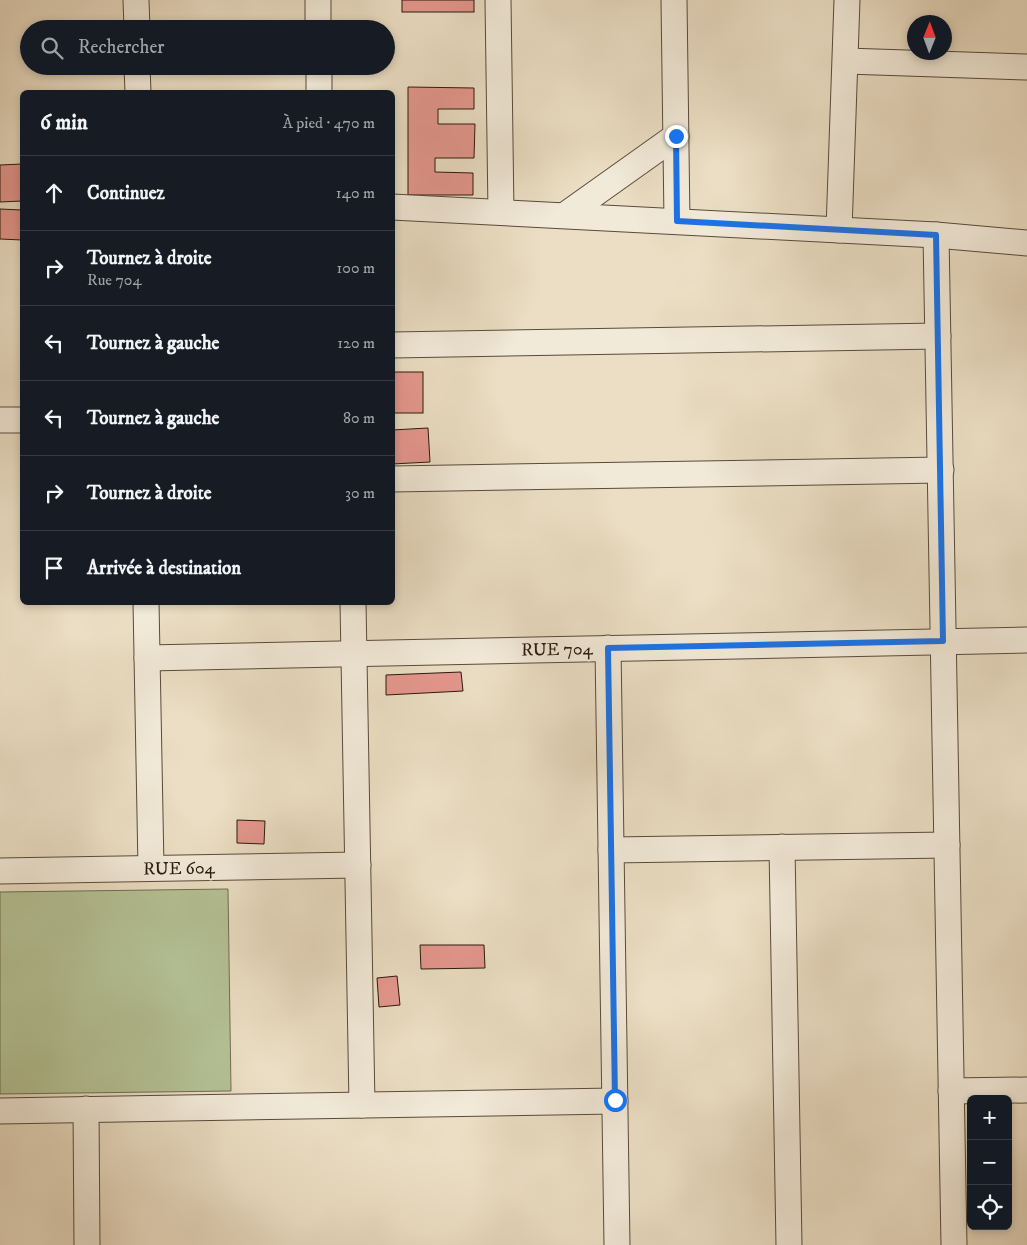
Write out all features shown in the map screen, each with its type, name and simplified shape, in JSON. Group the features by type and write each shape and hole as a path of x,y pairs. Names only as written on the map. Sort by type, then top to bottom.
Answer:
{"street":[{"path":"136,0 137,20"},
{"path":"318,0 318,20"},
{"path":"498,0 501,212"},
{"path":"674,0 677,221"},
{"path":"839,230 847,0"},
{"path":"846,60 1027,67"},
{"path":"137,75 138,90"},
{"path":"319,75 319,90"},
{"path":"565,215 676,136"},
{"path":"395,206 936,235 1027,243"},
{"path":"936,235 954,1245"},
{"path":"395,345 938,336"},
{"path":"0,420 20,420"},
{"path":"395,479 941,470"},
{"path":"146,605 151,868"},
{"path":"353,605 362,1105"},
{"name":"RUE 704","path":"147,658 1027,640"},
{"path":"608,648 618,1245"},
{"path":"611,850 947,845"},
{"path":"782,848 789,1245"},
{"name":"RUE 604","path":"0,871 358,865"},
{"path":"951,1091 1027,1090"},
{"path":"0,1111 615,1100"},
{"path":"86,1109 87,1245"}],"green space":[{"path":"228,889 231,1091 0,1094 0,892"}],"building":[{"path":"402,0 474,0 474,12 402,12"},
{"path":"408,87 474,88 474,109 438,109 438,124 475,124 474,158 435,158 435,172 473,173 473,195 408,195"},
{"path":"20,164 20,201 0,202 0,165"},
{"path":"0,209 20,210 20,240 0,239"},
{"path":"395,372 423,372 423,413 395,413"},
{"path":"428,428 430,462 395,464 395,430"},
{"path":"461,672 463,691 386,695 386,675"},
{"path":"237,820 265,821 264,844 237,843"},
{"path":"420,945 484,945 485,968 421,969"},
{"path":"397,976 400,1005 379,1007 377,978"}],"route":[{"path":"615,1100 608,648 943,641 936,235 677,221 676,136"}]}
